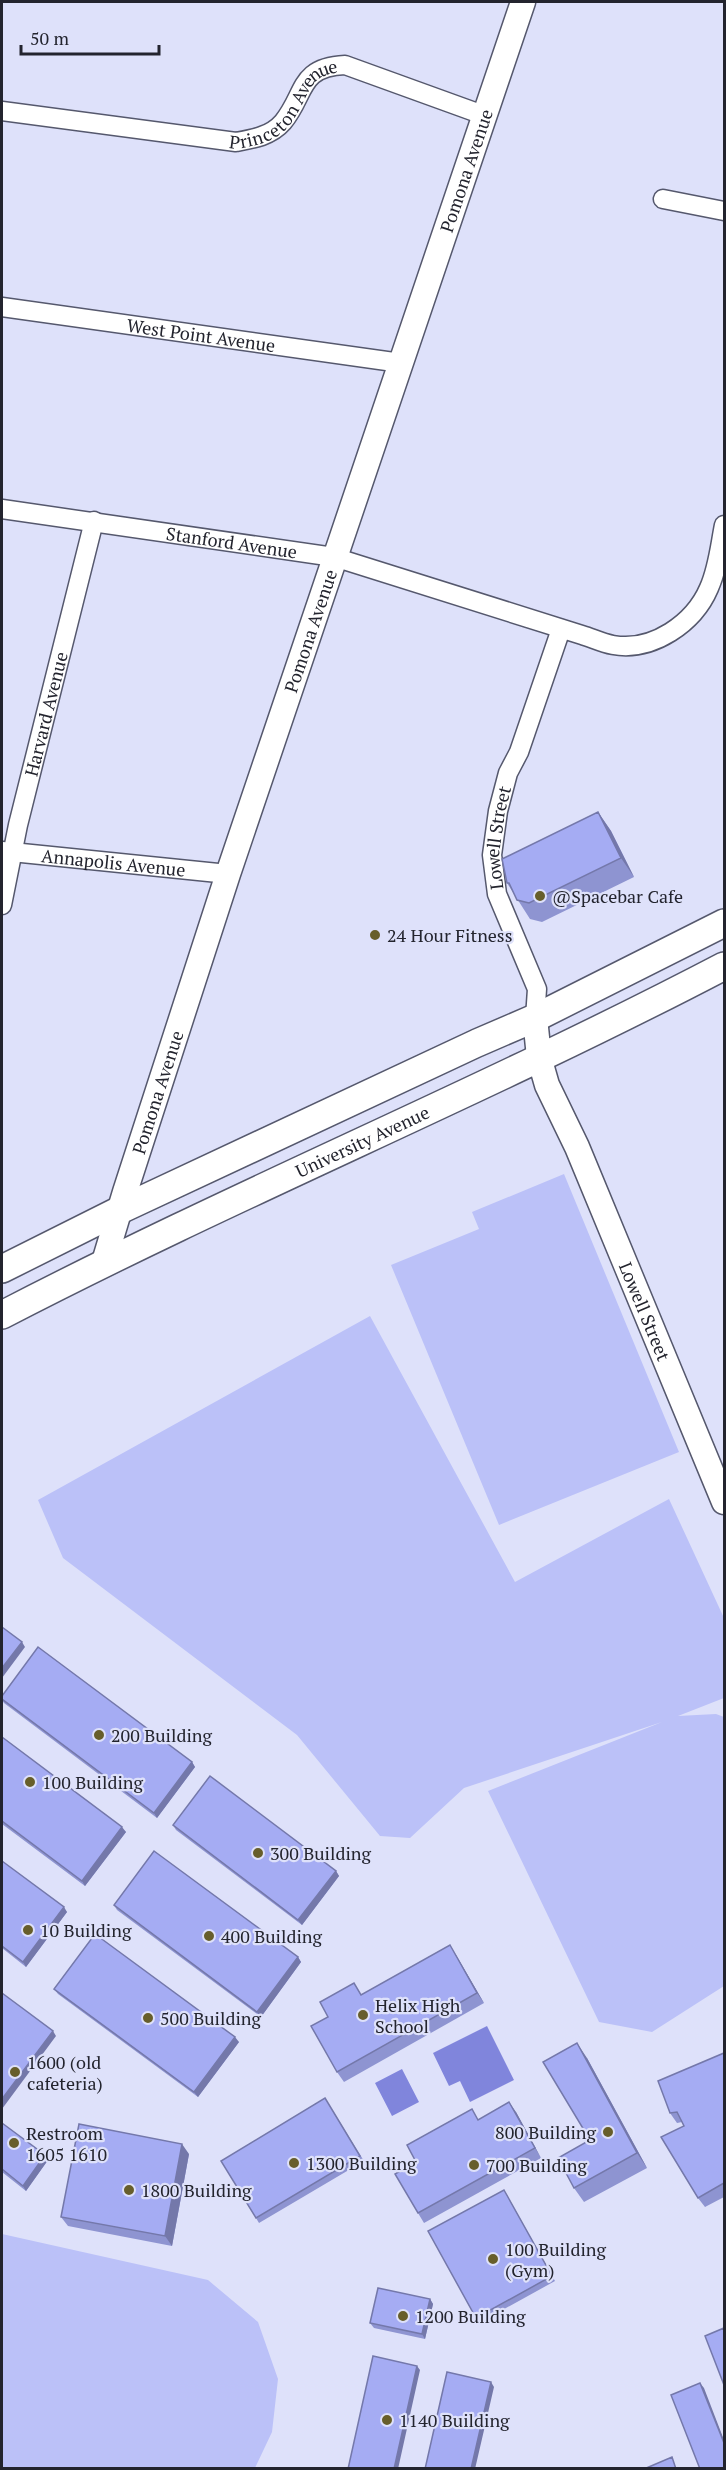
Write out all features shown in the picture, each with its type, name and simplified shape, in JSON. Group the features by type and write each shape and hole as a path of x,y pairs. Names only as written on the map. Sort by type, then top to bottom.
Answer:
{"main road":[{"path":"2,1269 120,1210 477,1042 535,1018 724,923"},
{"name":"University Avenue","path":"2,1315 104,1262 539,1057 724,966"}],"street":[{"name":"Pomona Avenue","path":"104,1262 228,874 523,2"},
{"name":"Princeton Avenue","path":"2,111 236,142 265,136 283,122 306,81 324,69 345,65 486,116"},
{"path":"663,199 724,212"},
{"name":"West Point Avenue","path":"2,308 401,363"},
{"name":"Stanford Avenue","path":"2,509 334,556 561,629"},
{"name":"Harvard Avenue","path":"2,905 7,851 94,521"},
{"path":"561,629 613,645 647,642 674,630 696,611 710,586 724,525"},
{"name":"Lowell Street","path":"561,629 519,752 508,772 498,811 492,855 497,894 537,989 535,1018 539,1057 547,1085 581,1156 724,1502"},
{"name":"Annapolis Avenue","path":"7,851 228,874"}],"shaded area":[{"path":"564,1174 679,1452 499,1525 391,1265 479,1229 472,1212"},
{"path":"370,1316 515,1582 669,1499 724,1618 724,1698 678,1716 716,1714 724,1717 724,1986 652,2032 599,2022 488,1791 662,1722 464,1788 410,1838 380,1836 297,1735 63,1558 38,1500"},
{"path":"2,2234 208,2280 258,2322 278,2379 272,2432 255,2468 2,2468"}],"water":[{"path":"487,2026 514,2080 470,2102 460,2081 449,2086 433,2053"},
{"path":"402,2069 419,2102 392,2116 375,2083"}],"building":[{"path":"598,812 621,858 529,903 517,900 507,883 502,859"},
{"path":"2,1627 22,1642 2,1668"},
{"name":"200 Building","path":"38,1647 192,1762 154,1813 2,1699"},
{"name":"100 Building","path":"2,1737 122,1827 82,1881 2,1821"},
{"name":"300 Building","path":"210,1776 336,1871 298,1920 173,1825"},
{"name":"400 Building","path":"154,1851 298,1957 257,2012 114,1905"},
{"name":"10 Building","path":"2,1861 64,1907 23,1962 2,1946"},
{"name":"500 Building","path":"95,1934 235,2037 194,2092 54,1989"},
{"path":"450,1945 477,1993 337,2072 311,2026 328,2017 320,2002 354,1983 361,1995"},
{"name":"1600 (old cafeteria)","path":"2,1993 53,2031 2,2099"},
{"name":"800 Building","path":"577,2043 637,2153 574,2188 558,2158 590,2140 543,2062"},
{"path":"724,2053 724,2183 698,2198 661,2137 684,2126 677,2112 670,2113 658,2081"},
{"name":"1300 Building","path":"325,2098 360,2156 256,2218 221,2161"},
{"name":"700 Building","path":"509,2102 535,2148 418,2213 395,2174 416,2162 407,2145 472,2109 478,2120"},
{"name":"Restroom 1605 1610","path":"2,2123 45,2155 23,2186 2,2169"},
{"name":"1800 Building","path":"79,2124 182,2144 165,2236 61,2217"},
{"name":"100 Building (Gym)","path":"504,2190 552,2276 476,2318 428,2231"},
{"name":"1200 Building","path":"378,2288 430,2299 422,2334 370,2323"},
{"path":"724,2328 724,2385 705,2336"},
{"name":"1140 Building","path":"373,2356 417,2366 394,2469 348,2469"},
{"path":"447,2372 491,2382 471,2469 425,2469"},
{"path":"700,2383 724,2443 724,2469 700,2469 671,2395"},
{"path":"672,2457 676,2469 644,2469"}],"place":[{"name":"@Spacebar Cafe","path":"540,896"},
{"name":"24 Hour Fitness","path":"375,935"},
{"name":"200 Building","path":"99,1735"},
{"name":"100 Building","path":"30,1782"},
{"name":"300 Building","path":"258,1853"},
{"name":"10 Building","path":"28,1930"},
{"name":"400 Building","path":"209,1936"},
{"name":"Helix High School","path":"363,2015"},
{"name":"500 Building","path":"148,2018"},
{"name":"1600 (old cafeteria)","path":"15,2072"},
{"name":"800 Building","path":"608,2132"},
{"name":"Restroom 1605 1610","path":"14,2143"},
{"name":"1300 Building","path":"294,2163"},
{"name":"700 Building","path":"474,2165"},
{"name":"1800 Building","path":"129,2190"},
{"name":"100 Building (Gym)","path":"493,2259"},
{"name":"1200 Building","path":"403,2316"},
{"name":"1140 Building","path":"387,2420"}]}
